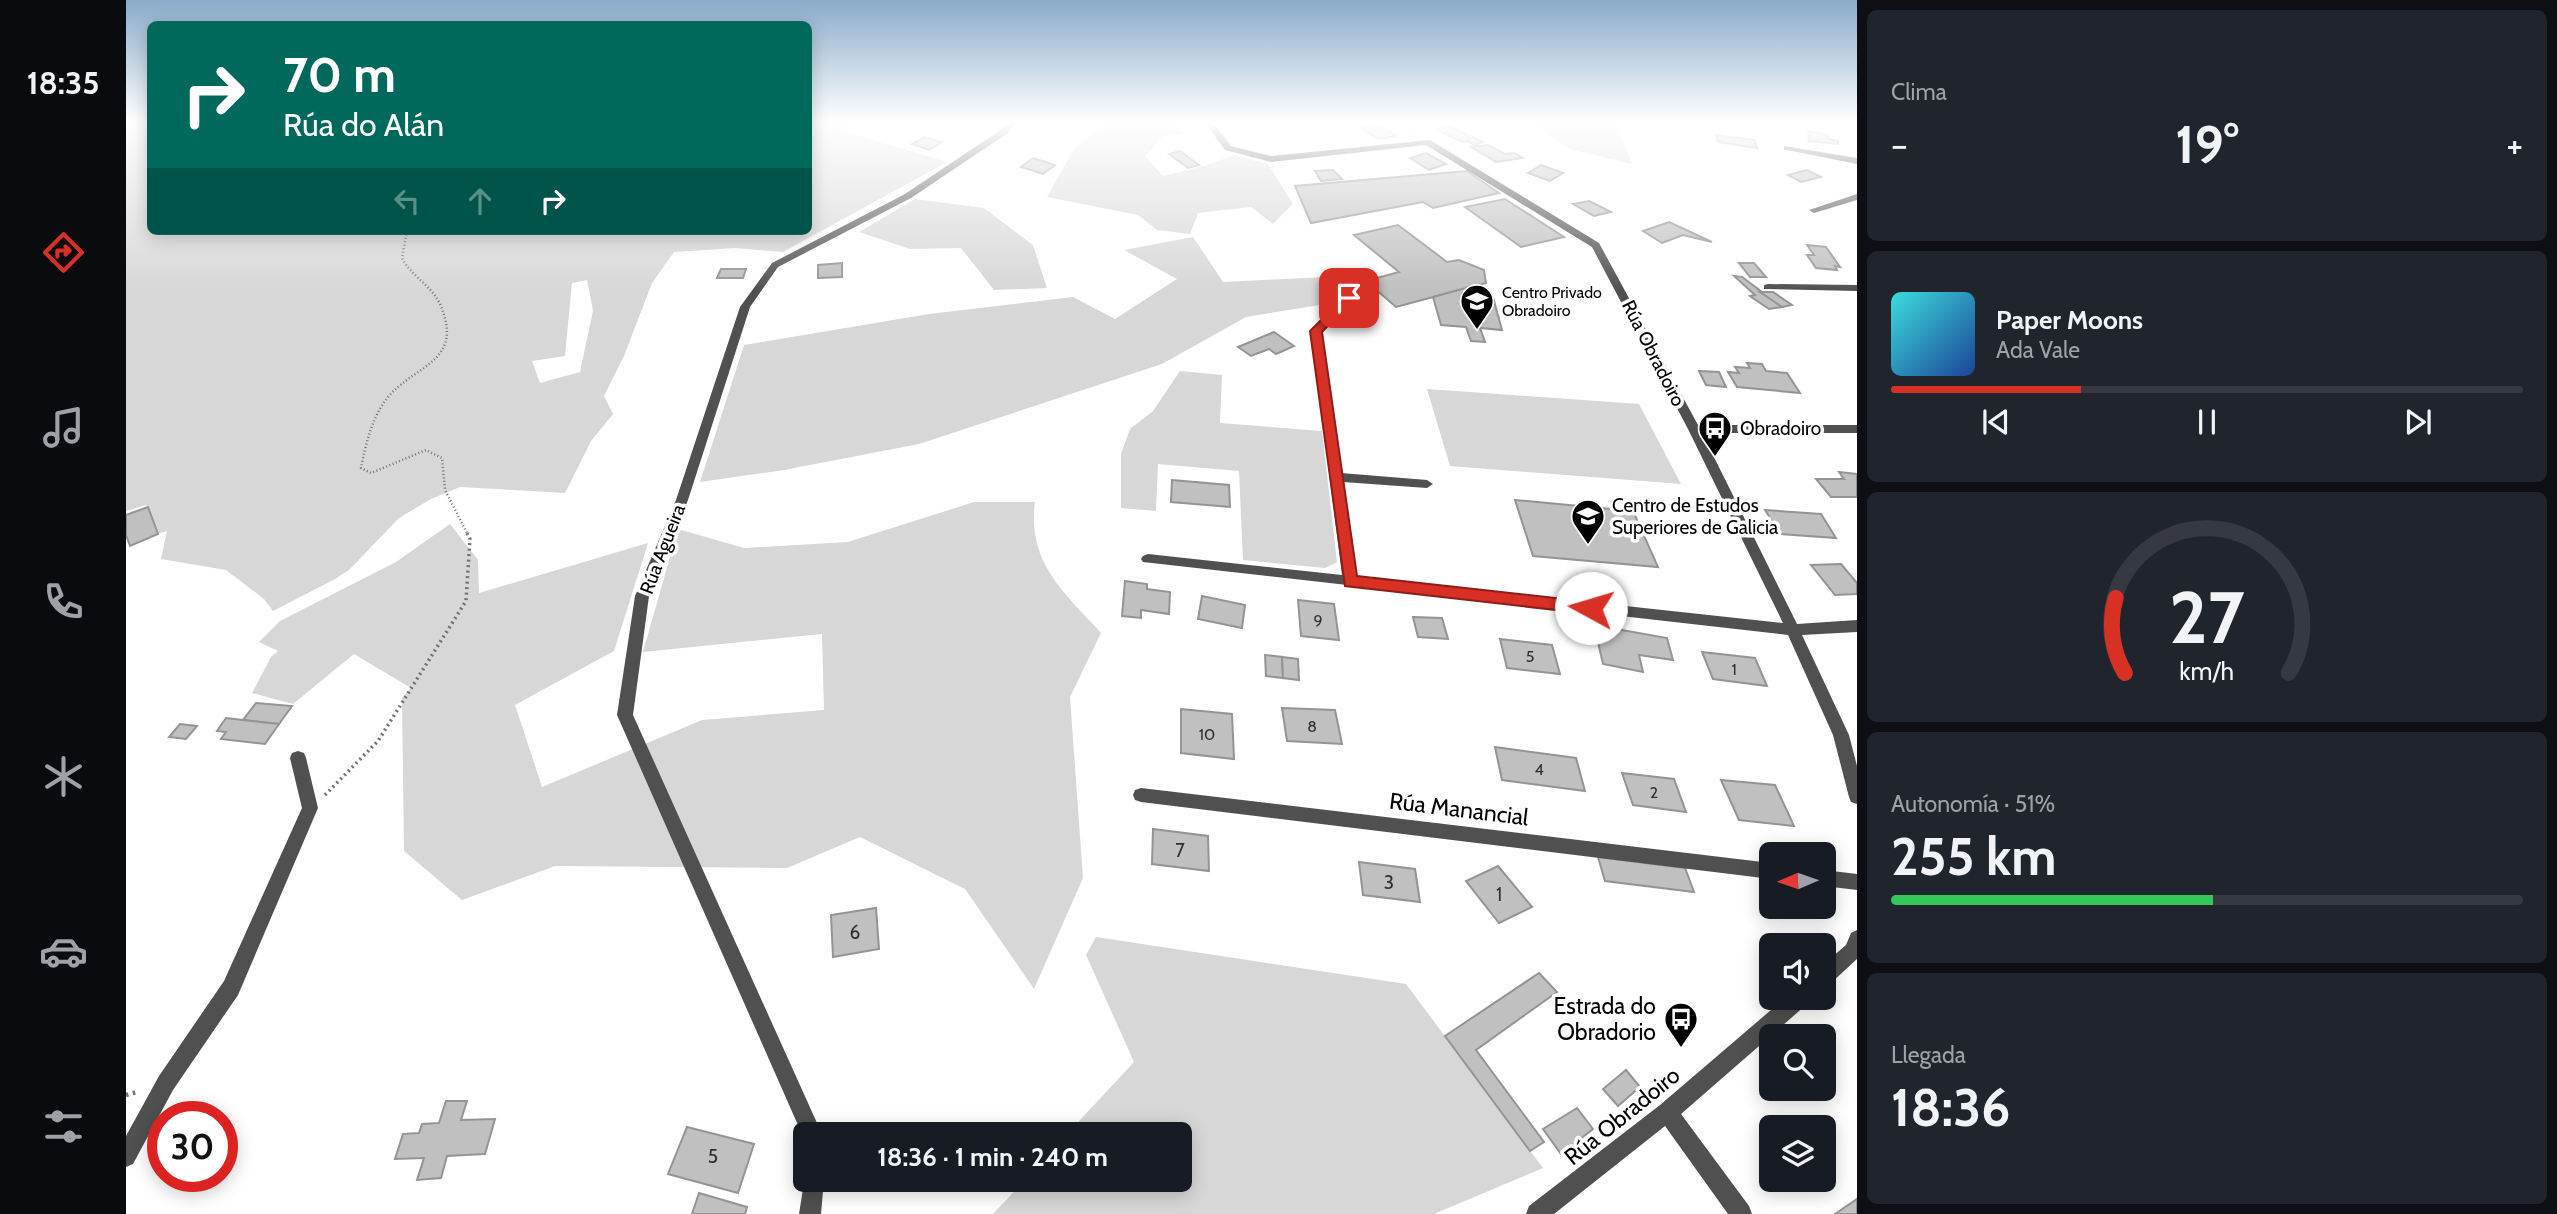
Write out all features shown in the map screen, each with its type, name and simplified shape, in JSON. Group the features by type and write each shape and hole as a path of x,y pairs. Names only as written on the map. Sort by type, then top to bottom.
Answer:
{"street":[{"name":"Rúa Agueira","path":"807,1122 625,715 642,596 681,500 745,307 775,265 908,196 935,178"},
{"name":"Rúa Obradoiro","path":"1485,178 1596,245 1694,429 1793,630 1841,735 1857,797"},
{"path":"1814,210 1857,197"},
{"path":"1768,287 1857,288"},
{"path":"1349,298 1316,331 1350,582"},
{"path":"1694,429 1857,429"},
{"path":"1335,477 1427,484"},
{"path":"1148,559 1793,630 1857,626"},
{"path":"126,1157 166,1083 230,988 310,808 298,758"},
{"name":"Rúa Manancial","path":"1141,794 1759,870"},
{"path":"1836,879 1857,882"},
{"path":"1836,965 1852,951 1857,939"},
{"name":"Rúa Obradoiro","path":"1537,1214 1667,1112 1785,1010"},
{"path":"1667,1112 1741,1214"},
{"path":"810,1214 813,1192"}],"path":[{"path":"310,808 344,778 378,741 466,601 470,539 445,490 442,458 428,450 379,471 371,473 361,468 364,447 379,409 394,391 429,368 443,349 444,317 430,286 404,262 401,253 406,235"}],"shaded area":[{"path":"126,178 147,178 147,235 812,235 812,178 918,178 783,252 735,248 674,252 652,283 624,356 604,396 613,414 591,441 565,493 460,487 431,499 399,518 349,570 273,611 264,599 226,570 161,559 167,531 158,534 146,505 126,511","holes":["587,280 593,311 580,372 540,383 532,361 565,356 572,283"]},
{"path":"1058,178 1277,178 1293,204 1273,224 1251,207 1198,213 1190,234 1157,230 1138,215 1047,197"},
{"path":"915,199 984,208 1033,245 1047,288 994,290 961,248 910,249 859,232"},
{"path":"1193,237 1223,282 1325,277 1332,303 1246,317 1162,364 919,444 784,470 700,482 744,345 929,314 1073,297 1115,319 1177,279 1124,250"},
{"path":"1180,371 1222,375 1220,423 1322,431 1337,562 1325,568 1243,560 1239,471 1158,464 1156,511 1121,508 1121,454 1130,429 1153,411"},
{"path":"1427,389 1639,404 1681,484 1450,466"},
{"path":"974,502 1035,502 1037,542 1051,575 1101,633 1070,697 1083,878 1034,989 965,889 860,837 787,868 555,866 462,900 404,851 402,698 411,688 354,654 293,704 252,693 271,657 278,651 259,642 280,621 396,562 450,524 478,560 479,593 648,543 614,651 515,705 542,787 702,720 824,710 822,634 643,652 678,529 744,548 848,542"},
{"path":"1096,937 1406,984 1543,1168 1434,1214 993,1214 1014,1192 1192,1192 1192,1122 1078,1122 1134,1062 1086,955"}],"building":[{"path":"1319,178 1342,179 1321,181"},
{"path":"1391,178 1477,178 1499,193 1433,208 1423,202 1311,223 1295,186"},
{"path":"1793,178 1818,178 1801,182"},
{"path":"1505,199 1564,237 1521,247 1465,207"},
{"path":"1589,201 1611,212 1594,216 1573,204"},
{"path":"1669,222 1712,242 1683,235 1662,243 1643,231"},
{"path":"1398,225 1447,262 1459,260 1484,270 1486,283 1396,307 1366,281 1399,272 1354,235"},
{"path":"1807,245 1826,247 1840,267 1835,266 1837,270 1816,268 1807,255 1814,255"},
{"path":"842,263 842,277 818,278 818,265"},
{"path":"1739,263 1754,263 1766,277 1750,277"},
{"path":"721,269 746,269 743,278 717,278"},
{"path":"1734,276 1742,277 1782,307 1769,309 1750,296 1755,295"},
{"path":"1473,286 1483,295 1493,297 1502,330 1480,328 1485,342 1471,341 1466,327 1441,325 1433,297"},
{"path":"1760,292 1773,292 1792,305 1782,307"},
{"path":"1274,332 1294,346 1276,354 1269,349 1251,356 1238,347"},
{"path":"1747,363 1762,364 1766,371 1787,373 1800,393 1737,387 1728,372 1739,373 1735,367 1750,368"},
{"path":"1699,371 1719,372 1726,387 1706,385"},
{"path":"1839,472 1857,474 1857,497 1831,497 1816,479 1844,479"},
{"path":"1172,480 1229,485 1230,507 1171,502"},
{"path":"1515,500 1633,511 1658,567 1533,556"},
{"path":"148,507 158,534 130,546 126,535 126,515"},
{"path":"1765,510 1821,514 1836,538 1780,534"},
{"path":"1841,564 1857,583 1857,594 1835,595 1811,565"},
{"path":"1125,581 1147,584 1147,589 1170,592 1169,614 1141,610 1141,618 1122,616"},
{"path":"1202,596 1245,605 1242,628 1198,619"},
{"path":"1298,600 1334,604 1339,640 1301,636"},
{"path":"1413,617 1442,618 1448,639 1418,637"},
{"path":"1594,625 1667,638 1673,660 1639,655 1643,672 1603,664"},
{"path":"1500,639 1552,645 1560,674 1507,668"},
{"path":"1702,652 1755,658 1767,686 1713,679"},
{"path":"1265,655 1282,657 1283,678 1266,676"},
{"path":"1282,657 1298,659 1299,680 1283,678"},
{"path":"256,703 292,706 279,724 243,720"},
{"path":"1282,708 1335,710 1342,744 1287,741"},
{"path":"1181,709 1232,714 1234,759 1181,753"},
{"path":"226,718 279,724 265,744 221,739 226,732 217,731"},
{"path":"180,724 197,726 186,739 169,737"},
{"path":"1495,747 1576,758 1585,791 1502,780"},
{"path":"1622,773 1674,779 1686,812 1633,805"},
{"path":"1721,780 1775,785 1794,826 1739,820"},
{"path":"1153,829 1208,836 1209,871 1152,864"},
{"path":"1598,857 1685,868 1694,892 1605,881"},
{"path":"1359,862 1415,869 1420,902 1363,895"},
{"path":"1498,866 1532,907 1499,923 1466,881"},
{"path":"876,908 879,949 833,957 831,915"},
{"path":"1539,973 1557,992 1476,1050 1544,1142 1530,1151 1445,1036"},
{"path":"1626,1070 1640,1087 1618,1106 1603,1089"},
{"path":"446,1101 467,1101 461,1120 495,1119 485,1154 447,1156 441,1178 417,1180 424,1158 395,1159 403,1134 419,1133 422,1124 439,1123"},
{"path":"1577,1108 1593,1129 1561,1154 1543,1129"},
{"path":"687,1127 754,1144 738,1193 668,1174"},
{"path":"699,1193 747,1207 745,1214 692,1214"},
{"path":"1857,1199 1857,1214 1835,1214"}],"place":[{"name":"Centro Privado Obradoiro","path":"1477,331"},
{"name":"Obradoiro","path":"1715,458"},
{"name":"Centro de Estudos Superiores de Galicia","path":"1588,546"},
{"name":"Estrada do Obradorio","path":"1681,1049"}],"route":[{"path":"1349,298 1316,331 1350,582 1591,608"}]}
